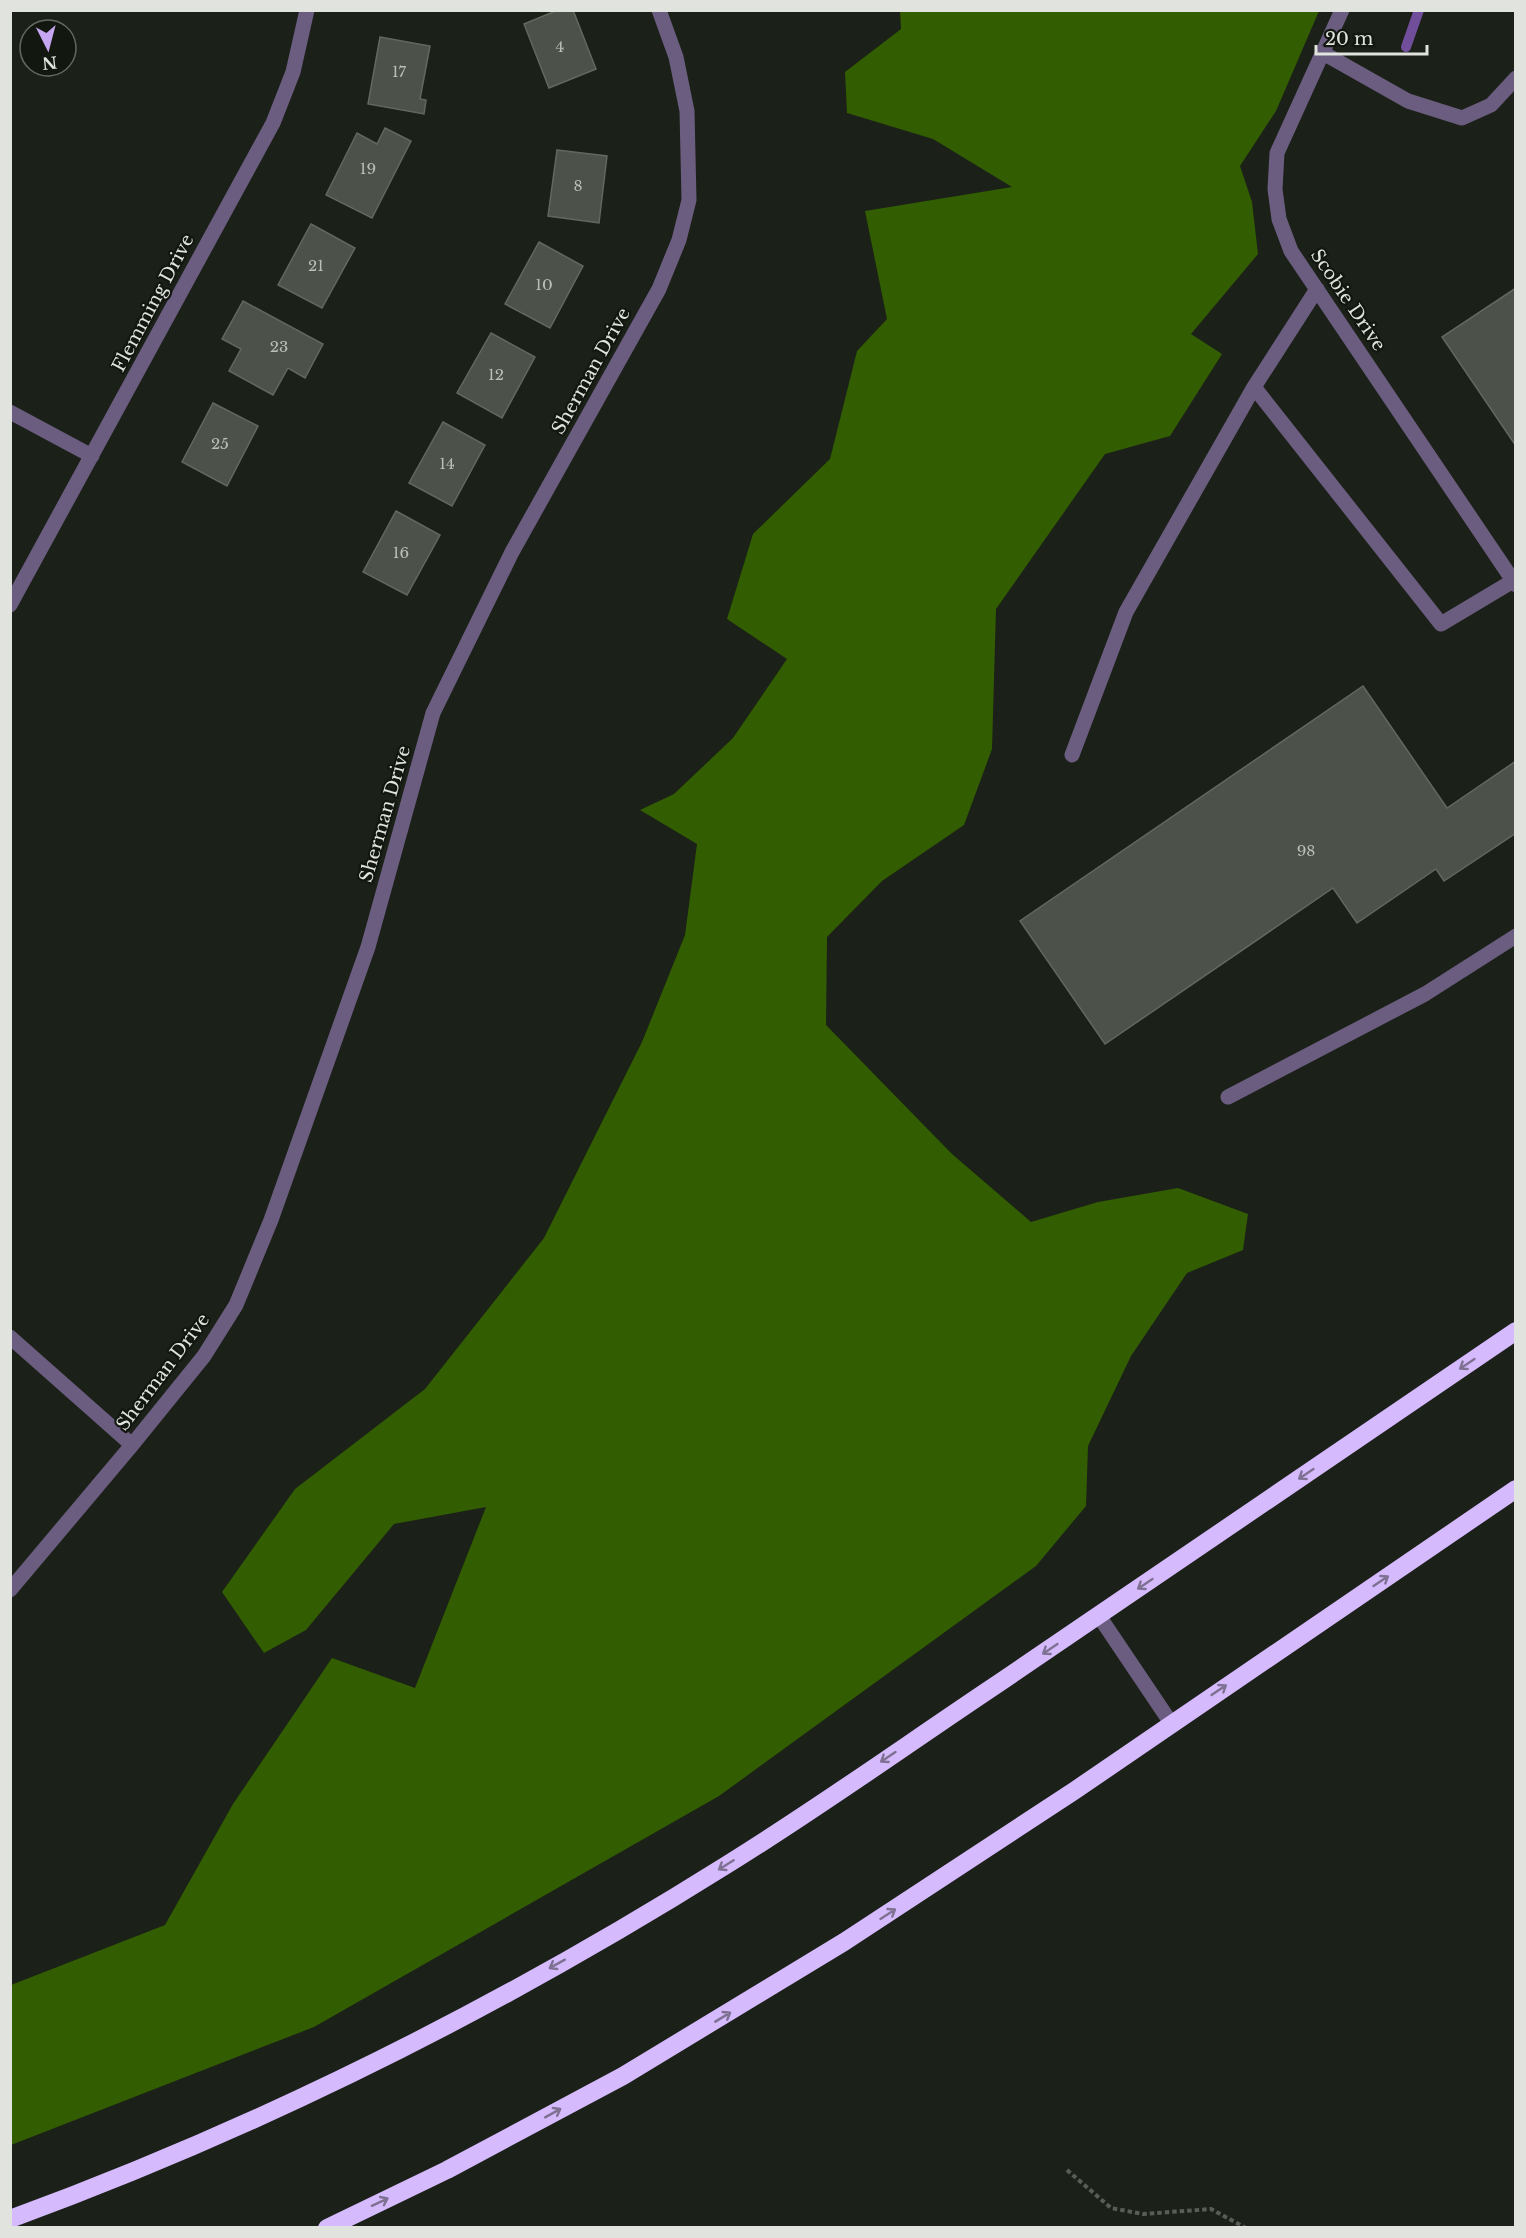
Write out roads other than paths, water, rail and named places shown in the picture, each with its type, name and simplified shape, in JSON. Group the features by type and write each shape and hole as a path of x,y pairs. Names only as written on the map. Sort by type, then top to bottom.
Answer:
{"highway":[{"path":"10,2219 69,2198 220,2136 372,2062 516,1987 730,1863 1099,1616 1515,1331"},
{"path":"327,2228 497,2144 680,2043 863,1930 1074,1791 1515,1489"}],"street":[{"name":"Flemming Drive","path":"10,605 273,123 293,72 307,10"},
{"name":"Sherman Drive","path":"10,1590 204,1356 236,1305 271,1220 368,947 433,713 512,552 659,289 679,240 688,200 687,111 676,57 659,10"},
{"name":"Scobie Drive","path":"1342,10 1277,153 1275,189 1279,219 1291,251 1514,583"},
{"path":"1323,53 1408,101 1462,118 1491,105 1515,78"},
{"path":"1072,754 1126,612 1254,387 1317,289"},
{"path":"1254,387 1441,624 1514,583"},
{"path":"10,412 92,456"},
{"path":"1228,1097 1425,994 1515,936"},
{"path":"10,1337 132,1445"},
{"path":"1099,1616 1171,1723"}],"waterway":[{"path":"1406,47 1419,10"}]}
